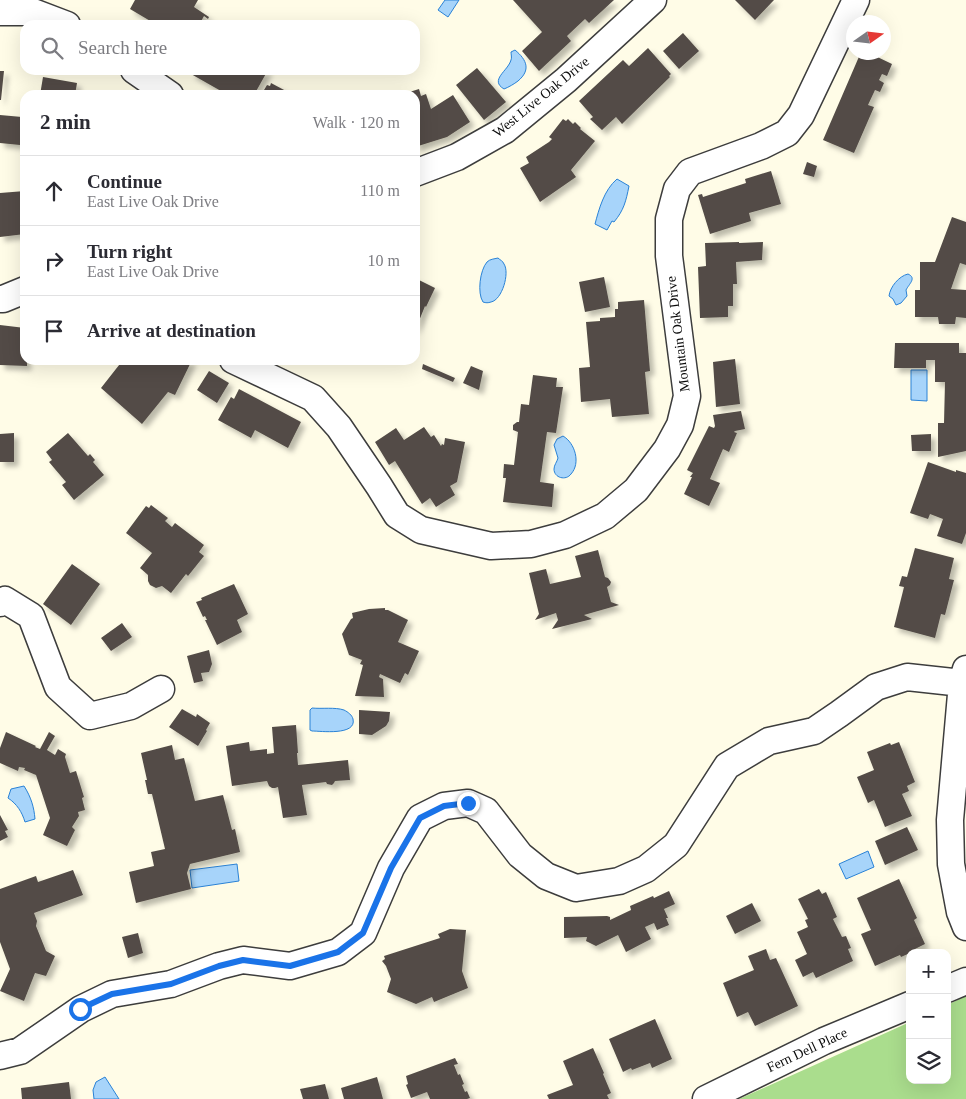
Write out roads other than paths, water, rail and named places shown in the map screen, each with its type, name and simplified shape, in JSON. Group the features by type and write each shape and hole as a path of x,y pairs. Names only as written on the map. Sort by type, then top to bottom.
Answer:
{"street":[{"name":"West Live Oak Drive","path":"420,171 457,157 505,130 566,80 653,0"},
{"name":"Mountain Oak Drive","path":"244,365 313,398 339,427 398,515 421,530 491,546 531,544 565,535 605,516 636,490 666,449 680,425 686,396 669,256 669,219 677,189 690,172 761,146 787,133 801,115 856,0"},
{"path":"0,12 33,12 54,20"},
{"path":"141,75 163,90"},
{"path":"0,299 20,292"},
{"path":"0,603 5,600 31,616 58,687 90,716 131,706 161,689"},
{"path":"0,1056 20,1051 80,1009 112,994 171,984 219,966 243,960 290,966 338,952 363,933 391,868 420,818 444,806 468,803 486,811 520,855 546,876 576,888 619,881 646,869 676,845 727,766 769,741 814,731 876,687 907,677 964,676 950,829 951,864 960,912 966,927"},
{"path":"951,987 966,981"},
{"name":"Fern Dell Place","path":"706,1099 824,1041 906,1007"}],"water":[{"path":"445,0 459,0 448,17 438,10"},
{"path":"515,50 525,61 525,73 518,81 504,89 498,82 509,64 511,52"},
{"path":"617,179 629,186 622,209 607,230 595,224 605,194"},
{"path":"498,258 506,268 504,286 495,300 486,303 483,302 480,293 483,270 488,261"},
{"path":"908,274 912,279 906,290 907,296 901,303 896,305 889,296 890,293 898,279"},
{"path":"911,370 927,370 927,401 911,400"},
{"path":"563,436 571,443 575,453 576,464 569,476 561,478 556,475 554,469 558,458 554,445 557,439"},
{"path":"312,708 344,710 352,716 353,724 344,730 330,732 312,731 310,730 310,710"},
{"path":"24,786 32,802 35,819 25,822 19,808 8,798 11,789"},
{"path":"868,851 874,867 846,879 839,864"},
{"path":"237,864 239,881 192,888 190,870"},
{"path":"105,1077 119,1099 94,1099 93,1090 96,1082"}]}
